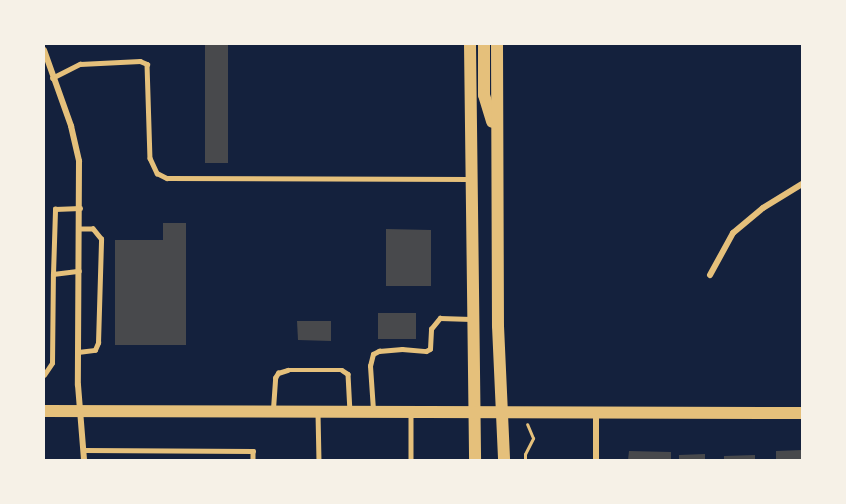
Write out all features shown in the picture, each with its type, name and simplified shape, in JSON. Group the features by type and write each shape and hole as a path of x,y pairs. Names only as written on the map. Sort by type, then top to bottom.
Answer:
{"main road":[{"path":"470,44 471,319 475,460"},
{"path":"484,44 484,94 497,138"},
{"path":"497,44 501,413 504,460"},
{"path":"44,411 802,413"}],"street":[{"path":"44,50 75,141 80,208 79,411 84,460"},
{"path":"710,275 733,233 763,208 802,184"},
{"path":"596,412 596,460"}],"lane":[{"path":"52,78 80,64 140,61 147,64 150,158 157,173 166,178 470,178"},
{"path":"44,375 52,363 55,209 80,208"},
{"path":"78,352 94,350 98,343 101,239 93,230 79,230"},
{"path":"53,274 79,271"},
{"path":"373,413 370,366 373,354 391,350 426,351 430,349 431,329 440,318 471,319"},
{"path":"273,412 275,378 278,373 288,370 342,370 348,374 350,412"},
{"path":"318,412 319,460"},
{"path":"411,413 411,460"},
{"path":"84,450 253,451 254,460"}],"path":[{"path":"522,413 533,438 525,460"}],"building":[{"path":"205,44 228,44 228,163 205,163"},
{"path":"163,223 186,223 186,345 115,345 115,240 163,240"},
{"path":"386,229 431,230 431,286 386,286"},
{"path":"378,313 416,313 416,339 378,339"},
{"path":"297,321 331,321 331,341 298,340"},
{"path":"802,450 802,460 776,460 776,451"},
{"path":"629,451 671,452 671,460 628,460"},
{"path":"705,454 705,460 679,460 679,455"},
{"path":"755,455 755,460 724,460 724,456"}]}
